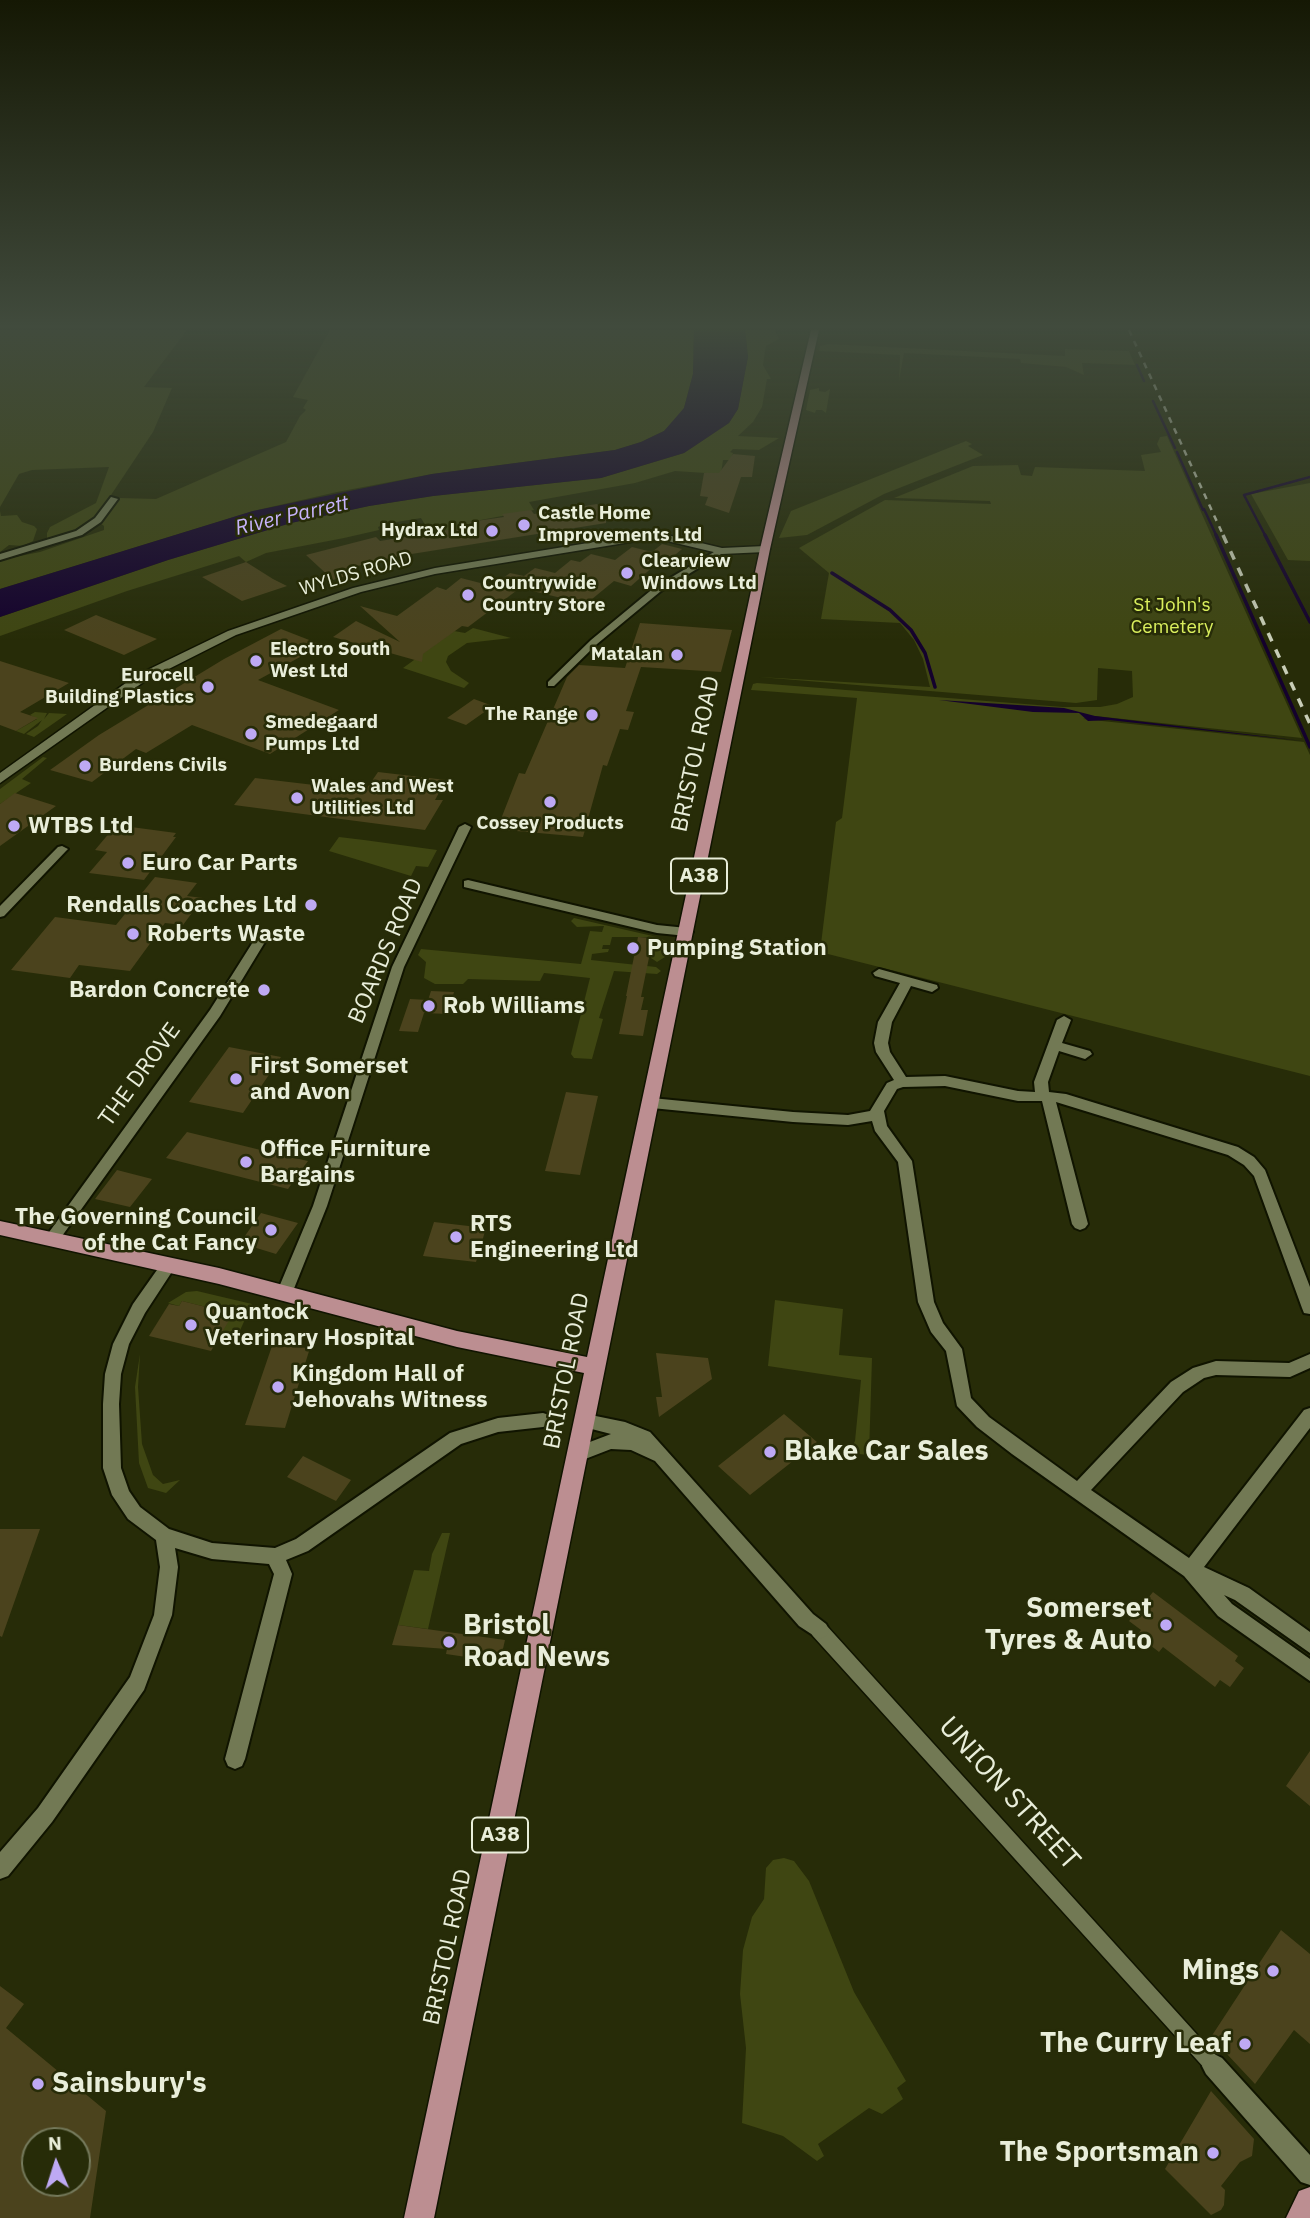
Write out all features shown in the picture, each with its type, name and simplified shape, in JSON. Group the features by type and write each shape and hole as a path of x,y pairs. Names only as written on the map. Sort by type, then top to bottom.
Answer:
{"main road":[{"name":"BRISTOL ROAD","path":"419,2218 580,1453 765,549 791,434"},
{"path":"0,1228 169,1264 457,1339 596,1367"},
{"path":"1301,2218 1310,2202"}],"street":[{"path":"0,557 79,533 98,520 114,499"},
{"name":"WYLDS ROAD","path":"0,779 130,684 232,633 322,600 435,571 643,537 663,537 722,551 765,549"},
{"path":"551,684 594,642 658,589 722,551"},
{"name":"BOARDS ROAD","path":"285,1293 320,1206 398,967 465,827"},
{"path":"0,913 62,849"},
{"path":"468,884 657,929 687,932"},
{"path":"0,891 15,897"},
{"name":"THE DROVE","path":"52,1239 215,1013 262,937"},
{"path":"879,973 932,988"},
{"path":"902,1082 883,1052 881,1043 885,1022 907,981"},
{"path":"1065,1020 1041,1082 1080,1224"},
{"path":"1056,1046 1085,1054"},
{"path":"1310,1308 1260,1174 1249,1161 1209,1141 1061,1097 1018,1096 945,1081 902,1082 892,1086 877,1115 880,1127 905,1161 926,1302 937,1327 954,1349 963,1401 983,1422 1077,1492 1191,1570 1242,1594 1310,1644"},
{"path":"652,1103 848,1120 877,1115"},
{"path":"169,1264 139,1309 121,1344 113,1374 111,1404 113,1468 121,1494 134,1513 164,1536 212,1551 275,1556 302,1545 456,1438 498,1426 543,1420"},
{"path":"1077,1492 1177,1387 1199,1373 1216,1368 1290,1370 1310,1361"},
{"path":"1191,1570 1310,1415"},
{"name":"UNION STREET","path":"586,1421 625,1429 644,1437 806,1620 819,1630 1310,2173"},
{"name":"UNION STREET","path":"580,1453 596,1445 621,1441 633,1443 661,1458"},
{"path":"0,1868 45,1815 137,1683 163,1615 169,1567 164,1536"},
{"path":"235,1759 283,1574 275,1556"},
{"path":"1191,1570 1225,1610 1310,1671"}],"green space":[{"path":"0,434 152,434 97,516 66,536 53,539 47,538 47,533 50,527 96,503 109,467 32,470 19,474 0,507"},
{"path":"291,434 659,434 615,450 432,474 253,511 0,589 0,560 40,552 104,530 100,523 119,498 156,499 286,442"},
{"path":"713,434 779,438 759,450 733,449 730,452 733,453 732,456 753,460 723,460 721,474 675,471 635,483 529,502 534,510 470,522 486,542 430,533 421,518 385,524 378,527 379,530 266,553 246,562 239,556 127,591 0,636 0,617 168,560 291,523 369,506 433,496 601,478 684,453"},
{"name":"St John's Cemetery","path":"1167,436 1302,738 1095,716 1083,719 1304,742 1310,755 1310,1076 820,952 836,822 842,818 857,698 751,690 753,684 757,683 1063,707 1100,707 1133,697 1132,671 1098,668 1097,700 1076,703 759,677 930,687 923,659 914,640 900,623 821,619 829,573 799,548 885,500 991,504 990,501 894,498 973,466 1018,465 1021,475 1032,476 1035,467 1145,471 1141,455 1161,452 1157,444 1160,437"},
{"path":"966,441 972,444 968,446 983,455 884,494 807,535 779,538 791,511"},
{"path":"1310,483 1310,561 1288,560 1251,494"},
{"path":"0,511 1,516 17,515 22,522 34,526 37,529 33,541 23,546 9,545 0,552"},
{"path":"473,628 511,638 467,643 448,656 446,662 451,671 469,683 464,688 403,668 454,631 465,633"},
{"path":"35,712 47,713 44,719 49,713 67,714 34,737 26,734 42,720 24,734 16,731 37,719 30,715"},
{"path":"43,757 47,758 22,779 31,783 0,804 0,789"},
{"path":"339,837 437,850 428,867 416,866 411,876 329,851"},
{"path":"574,918 657,937 668,942 665,957 657,962 651,958 655,937 612,937 610,945 603,945 602,949 609,949 608,952 592,954 591,960 656,967 661,971 657,974 614,971 599,1018 603,1019 592,1059 574,1058 571,1054 590,978 544,973 540,981 468,979 463,984 435,984 424,978 426,962 418,955 421,949 581,964 590,931 602,932 604,926 577,927 571,921"},
{"path":"197,1291 252,1304 237,1337 221,1333 222,1311 182,1301 179,1306 168,1303 186,1292"},
{"path":"775,1300 843,1309 839,1355 872,1358 869,1455 849,1453 855,1441 861,1380 768,1366"},
{"path":"140,1354 138,1387 142,1444 153,1475 163,1484 180,1480 166,1493 148,1488 139,1463 135,1387"},
{"path":"442,1533 450,1533 428,1629 398,1625 414,1570 429,1571 432,1554"},
{"path":"784,1858 794,1861 809,1881 854,1992 906,2081 897,2088 903,2099 882,2114 869,2108 818,2144 824,2156 817,2161 783,2136 742,2123 746,2048 740,1994 743,1950 752,1917 764,1899 766,1868 773,1860"}],"water":[{"name":"River Parrett","path":"659,434 713,434 684,453 601,478 433,496 369,506 291,523 168,560 0,617 0,589 253,511 432,474 615,450"},
{"path":"939,700 1064,708 1095,716 1303,741 1109,720 1088,721 1079,713 1033,712"}],"building":[{"path":"733,454 755,456 752,477 741,477 729,513 705,505 708,497 700,496 704,473 719,473"},
{"path":"597,504 606,514 606,523 399,556 353,567 359,572 333,580 306,555 376,537 380,541 473,526 469,522 504,517 502,514 531,510 534,514"},
{"path":"662,544 682,549 662,566 655,565 631,586 614,581 586,604 520,588 468,627 462,626 423,654 422,662 333,637 356,621 400,642 360,606 397,616 437,587 446,590 461,578 492,586 510,573 524,576 535,568 555,573 571,560 580,562 591,554 615,560 632,547 652,552"},
{"path":"246,562 287,586 242,601 202,577"},
{"path":"96,615 157,639 124,655 64,630"},
{"path":"640,623 732,630 721,672 641,667 626,711 634,712 628,730 620,729 607,766 603,765 583,837 505,830 506,825 499,824 519,773 525,774 567,677 579,665 625,668"},
{"path":"281,629 322,645 258,680 339,710 270,754 192,725 146,753 136,749 92,782 50,770 99,735 224,659"},
{"path":"0,661 69,683 20,712 38,718 16,731 0,725"},
{"path":"474,699 493,706 466,725 447,718"},
{"path":"378,772 446,780 435,800 443,800 425,830 234,805 255,778 365,791"},
{"name":"WTBS Ltd","path":"15,793 56,806 0,846 0,804"},
{"name":"Euro Car Parts","path":"116,825 176,833 173,837 176,837 144,880 89,873 107,852 95,850"},
{"path":"155,877 197,883 187,896 203,898 183,925 165,923 130,971 79,965 70,978 11,970 55,917 116,925"},
{"path":"638,937 653,938 641,997 644,997 641,1010 648,1010 643,1036 619,1034"},
{"name":"Rob Williams","path":"431,991 454,992 448,1014 424,1013 418,1032 399,1031 410,999 428,1000"},
{"name":"First Somerset and Avon","path":"229,1047 281,1057 243,1113 189,1102"},
{"path":"566,1092 598,1096 580,1175 545,1171"},
{"path":"187,1132 308,1161 288,1189 166,1158"},
{"path":"117,1170 152,1179 130,1207 95,1199"},
{"name":"The Governing Council of the Cat Fancy","path":"261,1213 298,1223 276,1254 240,1243"},
{"name":"RTS Engineering Ltd","path":"434,1222 486,1228 476,1262 423,1256"},
{"name":"Quantock Veterinary Hospital","path":"182,1301 222,1311 220,1315 231,1317 211,1351 149,1336 169,1304 179,1306"},
{"name":"Kingdom Hall of Jehovahs Witness","path":"272,1346 310,1348 285,1428 245,1425"},
{"path":"656,1353 708,1358 712,1379 659,1417 656,1397 662,1397"},
{"name":"Blake Car Sales","path":"784,1414 817,1442 750,1495 718,1466"},
{"path":"303,1456 351,1480 336,1501 287,1477"},
{"path":"0,1529 40,1529 2,1637 0,1636"},
{"name":"Somerset Tyres & Auto","path":"1153,1592 1238,1656 1235,1661 1244,1668 1230,1687 1220,1680 1215,1687 1163,1647 1159,1652 1137,1635 1141,1630 1129,1621"},
{"name":"Bristol Road News","path":"398,1625 505,1640 500,1662 446,1654 447,1649 392,1645"},
{"path":"1310,1751 1310,1806 1286,1786"},
{"path":"1281,1930 1310,1954 1310,2044 1294,2030 1255,2084 1211,2037"},
{"name":"Sainsbury's","path":"0,1986 24,2004 6,2028 106,2111 90,2218 0,2218"},
{"name":"The Sportsman","path":"1211,2091 1254,2139 1252,2156 1240,2162 1221,2186 1225,2190 1224,2205 1221,2210 1211,2215 1165,2169"}],"waterway":[{"path":"1168,434 1175,448"},
{"path":"1177,452 1203,510"},
{"path":"1266,537 1244,495 1310,477"},
{"path":"1204,509 1217,537"},
{"path":"1216,535 1310,747"},
{"path":"1265,535 1310,622"},
{"path":"832,573 890,610 911,630 925,653 935,687"}],"railway":[{"path":"1177,434 1224,537"},
{"path":"1223,535 1310,724"}],"place":[{"name":"Castle Home Improvements Ltd","path":"524,525"},
{"name":"Hydrax Ltd","path":"492,531"},
{"name":"Clearview Windows Ltd","path":"627,573"},
{"name":"Countrywide Country Store","path":"468,595"},
{"name":"Matalan","path":"677,655"},
{"name":"Electro South West Ltd","path":"256,661"},
{"name":"Eurocell Building Plastics","path":"208,687"},
{"name":"The Range","path":"592,715"},
{"name":"Smedegaard Pumps Ltd","path":"251,734"},
{"name":"Burdens Civils","path":"85,766"},
{"name":"Wales and West Utilities Ltd","path":"297,798"},
{"name":"Cossey Products","path":"550,802"},
{"name":"WTBS Ltd","path":"14,826"},
{"name":"Euro Car Parts","path":"128,863"},
{"name":"Rendalls Coaches Ltd","path":"311,905"},
{"name":"Roberts Waste","path":"133,934"},
{"name":"Pumping Station","path":"633,948"},
{"name":"Bardon Concrete","path":"264,990"},
{"name":"Rob Williams","path":"429,1006"},
{"name":"First Somerset and Avon","path":"236,1079"},
{"name":"Office Furniture Bargains","path":"246,1162"},
{"name":"The Governing Council of the Cat Fancy","path":"271,1230"},
{"name":"RTS Engineering Ltd","path":"456,1237"},
{"name":"Quantock Veterinary Hospital","path":"191,1325"},
{"name":"Kingdom Hall of Jehovahs Witness","path":"278,1387"},
{"name":"Blake Car Sales","path":"770,1452"},
{"name":"Somerset Tyres & Auto","path":"1166,1625"},
{"name":"Bristol Road News","path":"449,1642"},
{"name":"Mings","path":"1273,1971"},
{"name":"The Curry Leaf","path":"1245,2044"},
{"name":"Sainsbury's","path":"38,2084"},
{"name":"The Sportsman","path":"1213,2153"}]}
